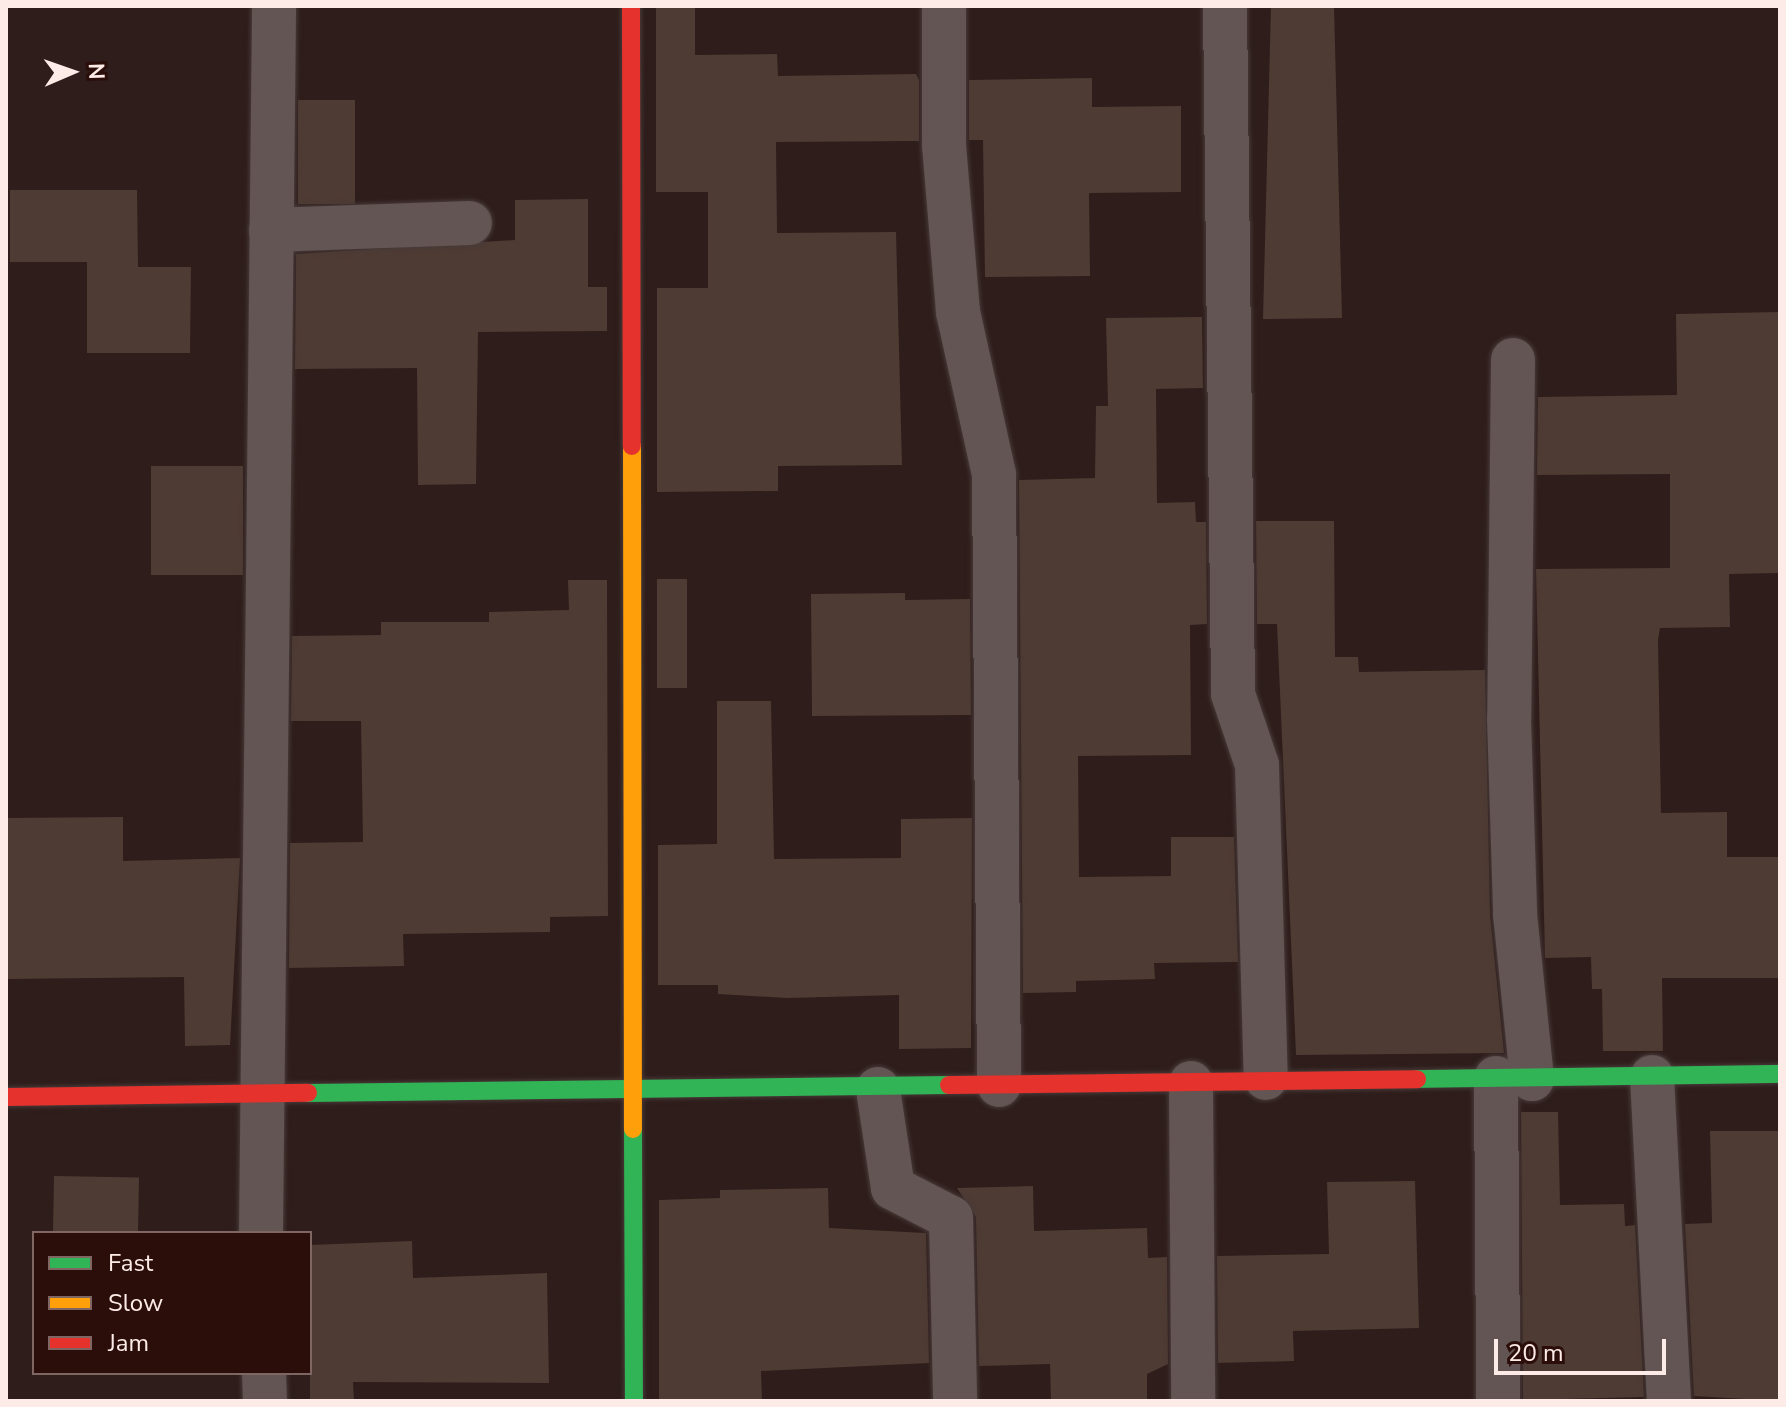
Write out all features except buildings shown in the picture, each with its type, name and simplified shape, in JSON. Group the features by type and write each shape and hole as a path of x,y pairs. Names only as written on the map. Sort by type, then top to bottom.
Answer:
{"street":[{"path":"261,1231 259,1091 274,6"},
{"path":"631,6 629,1091 634,1401"},
{"path":"944,6 944,145 958,312 994,474 999,1085"},
{"path":"1225,6 1233,694 1257,765 1266,1078"},
{"path":"271,230 470,223"},
{"path":"1498,1401 1514,1079 1515,914 1509,718 1513,360"},
{"path":"6,1097 259,1091 878,1089 1191,1083 1266,1078 1514,1079 1780,1074"},
{"path":"1652,1077 1669,1401"},
{"path":"1191,1083 1193,1401"},
{"path":"878,1089 893,1188 951,1218 955,1401"},
{"path":"264,1375 265,1401"}],"traffic: fast":[{"path":"1417,1079 1780,1074"},
{"path":"308,1093 949,1085"},
{"path":"633,1129 634,1401"}],"traffic: slow":[{"path":"632,446 633,1129"}],"traffic: jam":[{"path":"631,6 632,446"},
{"path":"949,1085 1417,1079"},
{"path":"6,1097 308,1093"}]}
